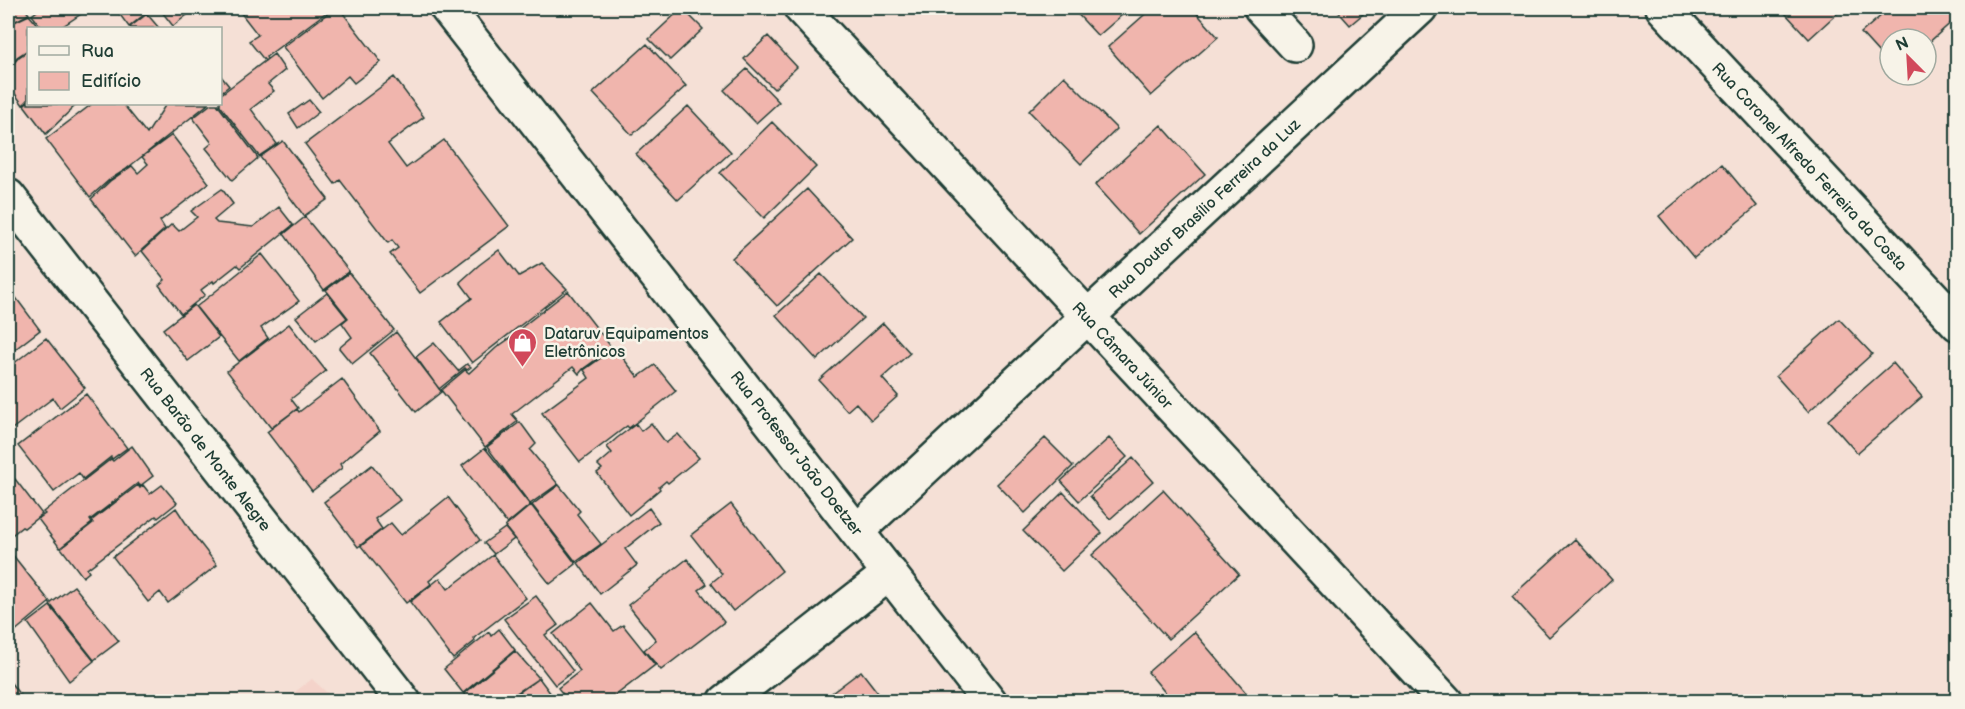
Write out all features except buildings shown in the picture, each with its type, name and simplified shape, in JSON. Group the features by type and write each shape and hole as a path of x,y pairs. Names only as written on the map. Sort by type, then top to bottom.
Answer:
{"street":[{"name":"Rua Professor João Doetzer","path":"447,8 990,702"},
{"name":"Rua Câmara Júnior","path":"801,8 1446,702"},
{"path":"1261,8 1295,45"},
{"name":"Rua Doutor Brasílio Ferreira da Luz","path":"856,531 1420,8"},
{"name":"Rua Coronel Alfredo Ferreira da Costa","path":"1663,8 1958,324"},
{"name":"Rua Barão de Monte Alegre","path":"8,196 404,702"},
{"path":"725,702 890,573"}],"shaded area":[{"path":"312,679 336,701 283,701"}],"place":[{"name":"Dataruv Equipamentos Eletrônicos","path":"523,368"}]}
